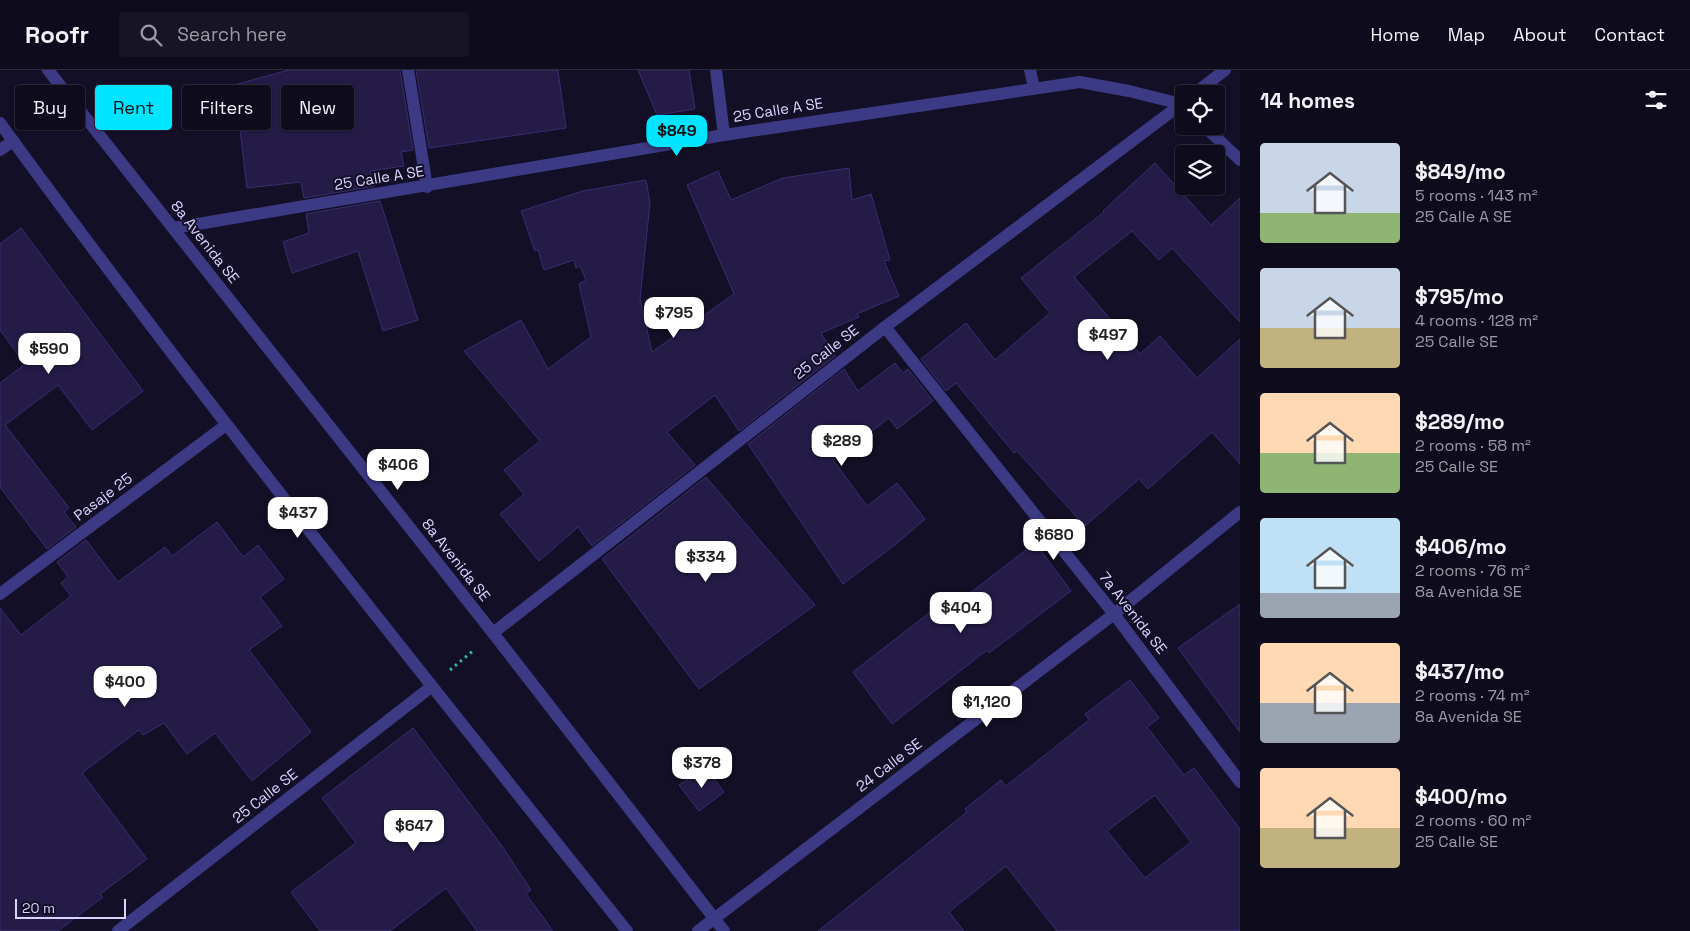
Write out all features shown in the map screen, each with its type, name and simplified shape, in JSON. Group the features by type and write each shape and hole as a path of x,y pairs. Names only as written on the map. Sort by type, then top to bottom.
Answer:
{"street":[{"name":"8a Avenida SE","path":"48,70 493,633 724,931"},
{"path":"408,70 427,187"},
{"path":"716,70 724,135"},
{"path":"1030,70 1034,88"},
{"path":"1206,85 1225,70"},
{"name":"25 Calle A SE","path":"174,228 427,187 724,135 1080,82 1175,102"},
{"name":"25 Calle SE","path":"493,633 885,327 1175,110"},
{"path":"0,123 226,425 431,687 627,931"},
{"path":"1214,135 1240,160"},
{"path":"0,150 13,141"},
{"name":"7a Avenida SE","path":"885,327 1114,614 1240,782"},
{"name":"Pasaje 25","path":"0,594 226,425"},
{"name":"24 Calle SE","path":"698,931 1114,614 1240,512"},
{"name":"25 Calle SE","path":"118,931 431,687"}],"path":[{"path":"431,687 493,633"}],"building":[{"path":"289,70 400,70 413,150 401,152 404,166 370,171 375,186 304,198 301,182 247,188 240,130 271,130 271,85 234,85"},
{"path":"416,70 558,70 566,128 429,148"},
{"path":"638,70 689,70 695,109 657,115"},
{"path":"1155,163 1175,185 1175,195 1184,195 1211,225 1240,198 1240,322 1172,248 1159,260 1132,231 1074,277 1140,354 1160,336 1197,378 1240,339 1240,464 1212,432 1148,489 1139,479 1085,526 1017,451 1014,453 956,383 946,391 921,359 966,323 995,360 1050,313 1021,278 1103,211"},
{"path":"849,168 852,200 871,194 890,260 884,261 899,296 857,314 859,317 821,333 835,356 739,431 715,395 667,432 695,465 592,546 578,527 539,561 500,514 524,494 504,470 540,441 464,351 521,320 548,369 591,337 579,284 586,280 580,266 576,268 574,260 544,270 538,250 535,251 521,211 583,191 646,180 650,203 640,299 652,352 734,294 687,185 718,171 731,200 783,178"},
{"path":"380,201 418,320 383,331 358,251 292,273 283,242 309,233 306,214"},
{"path":"21,228 143,391 92,430 58,385 5,425 69,508 64,512 76,527 47,549 0,487 0,383 25,364 0,330 0,244"},
{"path":"895,363 903,373 908,369 933,401 897,429 889,418 833,460 867,506 897,483 925,519 896,544 843,584 748,444 844,369 858,391"},
{"path":"706,477 815,605 699,689 602,559"},
{"path":"217,522 243,557 258,545 284,579 260,597 282,626 249,650 311,732 252,781 215,733 187,754 164,723 143,735 139,730 82,773 147,859 100,894 103,897 58,931 0,931 0,608 21,635 71,596 61,583 68,577 57,562 86,540 118,582 165,547 172,556"},
{"path":"1035,543 1071,591 989,653 987,650 892,724 853,672 942,603 948,610"},
{"path":"1240,604 1240,732 1178,648"},
{"path":"1130,680 1159,718 1147,727 1184,775 1194,768 1240,829 1240,931 1057,931 1006,866 949,912 964,931 818,931 967,812 965,809 1001,780 1006,786 1089,720 1085,714","holes":["1155,795 1191,842 1145,878 1107,831"]},
{"path":"413,728 502,846 531,890 526,894 553,931 477,931 446,888 390,931 320,931 291,892 356,843 322,798"},
{"path":"705,767 724,792 699,811 679,785"}]}
